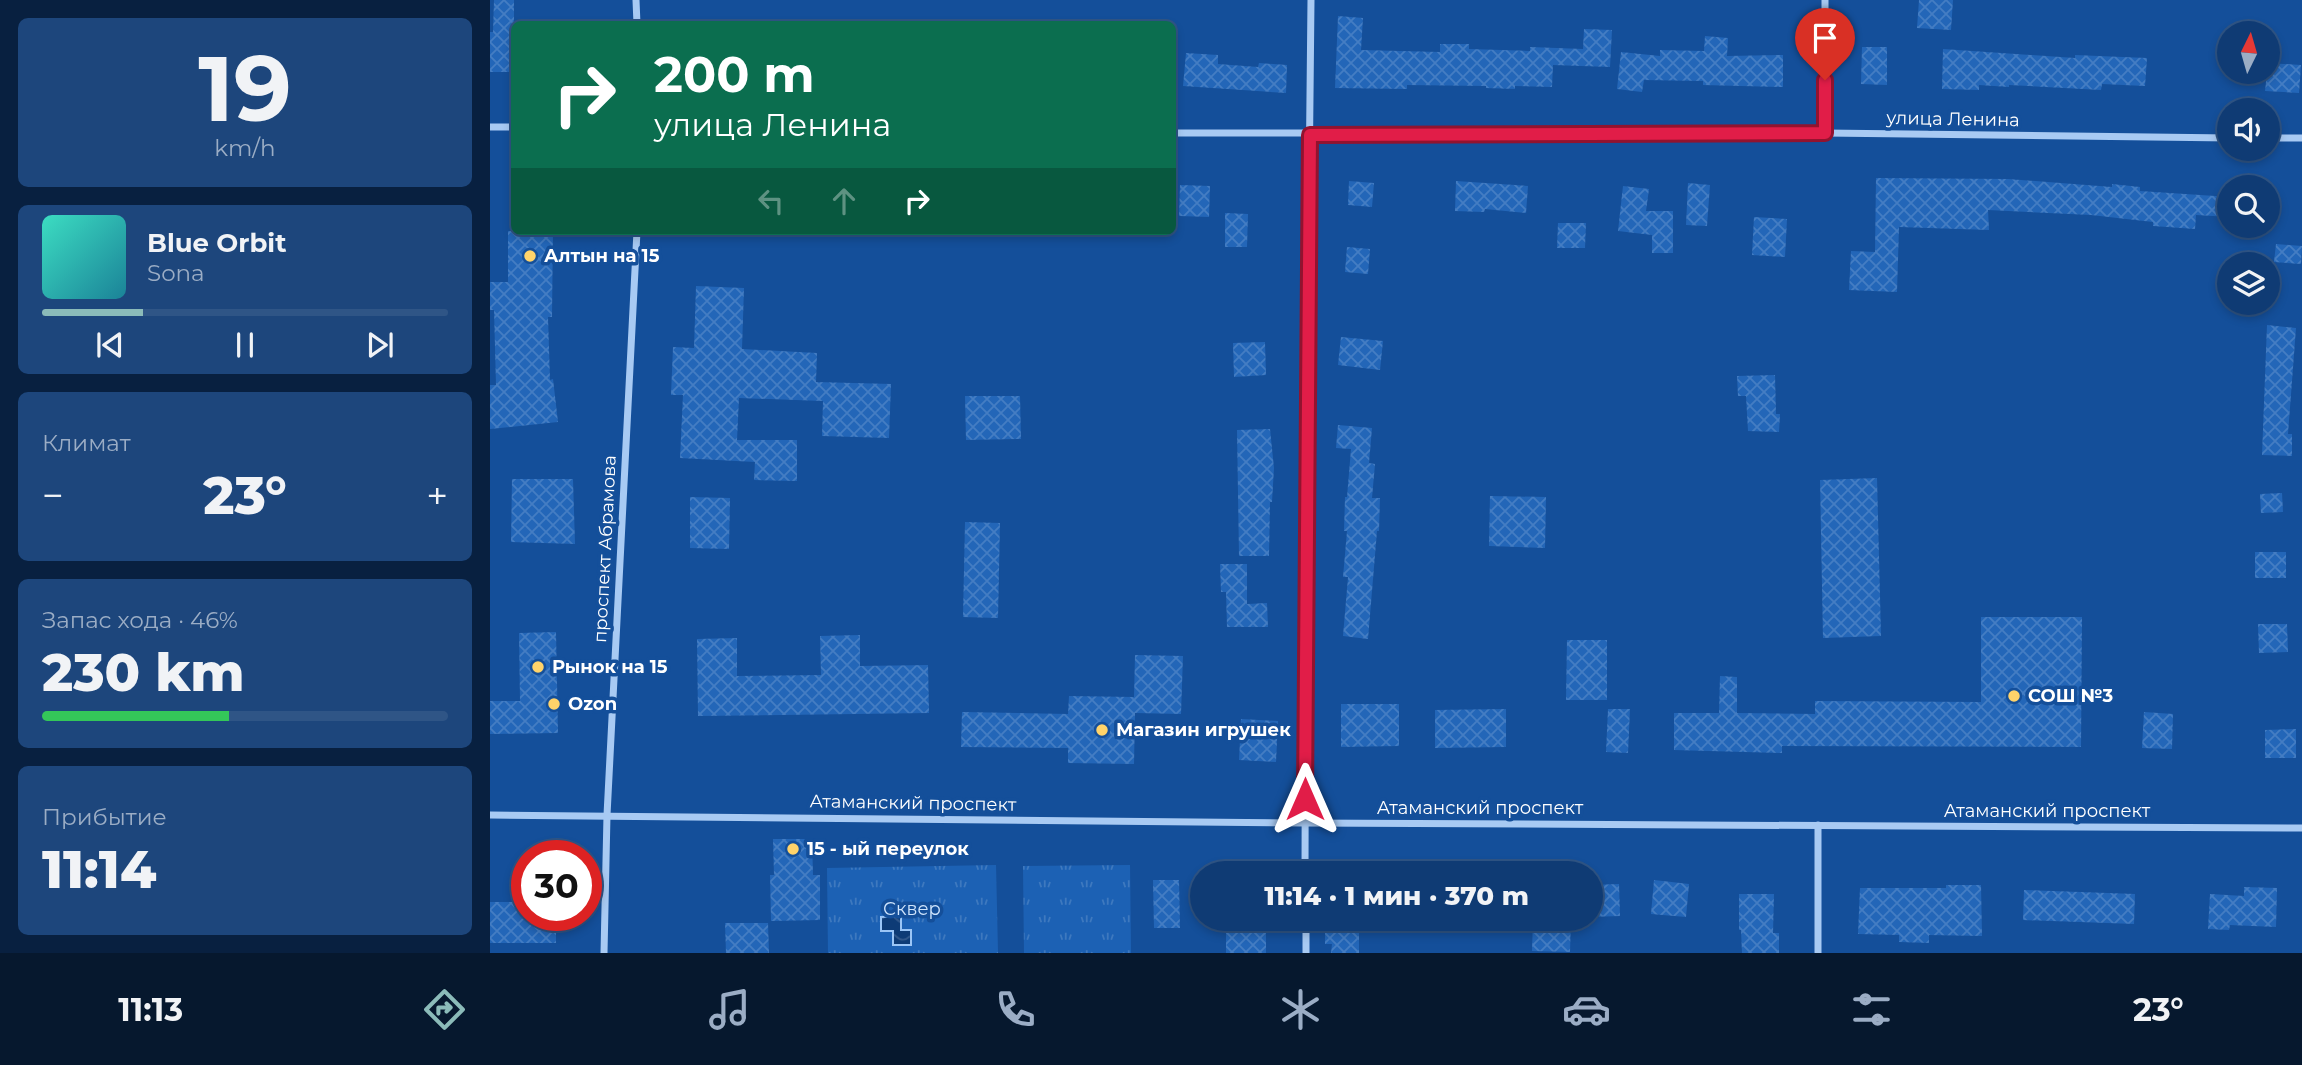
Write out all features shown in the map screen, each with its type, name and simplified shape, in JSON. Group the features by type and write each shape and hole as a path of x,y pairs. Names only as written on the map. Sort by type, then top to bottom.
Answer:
{"street":[{"path":"636,0 637,21"},
{"path":"1305,861 1311,0"},
{"path":"1825,0 1825,133"},
{"path":"490,127 511,127"},
{"name":"улица Ленина","path":"1176,133 1825,133 2217,138"},
{"path":"2280,138 2302,138"},
{"name":"проспект Абрамова","path":"604,953 607,816 637,235"},
{"name":"Атаманский проспект","path":"490,815 1305,823 2302,828"},
{"path":"1818,825 1818,953"},
{"path":"1306,931 1306,953"}],"green space":[{"name":"Сквер","path":"996,865 998,953 828,953 827,868"},
{"path":"1130,865 1131,953 1024,953 1023,866"}],"water":[{"path":"901,916 901,930 911,930 911,945 893,945 893,931 881,931 881,917"}],"building":[{"path":"494,0 514,0 514,21 511,21 511,72 490,72 490,32 493,32"},
{"path":"1919,0 1953,0 1951,30 1917,28"},
{"path":"1338,16 1363,18 1361,50 1440,52 1440,44 1469,44 1469,49 1583,49 1584,29 1612,30 1610,67 1553,65 1552,87 1515,86 1515,89 1407,85 1407,89 1335,88"},
{"path":"1705,36 1728,38 1727,56 1783,55 1783,87 1644,80 1642,92 1617,89 1621,52 1660,56 1660,50 1704,51"},
{"path":"1862,47 1887,47 1887,85 1861,84"},
{"path":"1943,49 2075,58 2075,55 2147,58 2145,86 2102,84 2101,90 1979,85 1979,90 1942,89"},
{"path":"1186,53 1218,55 1218,64 1258,67 1259,63 1287,65 1286,93 1183,86"},
{"path":"2280,64 2301,65 2299,93 2265,91 2266,84 2280,84"},
{"path":"1876,178 2008,179 2112,187 2112,184 2140,187 2140,191 2217,196 2217,216 2196,215 2195,229 2153,226 2153,222 2091,215 1988,210 1989,230 1899,227 1897,292 1849,290 1851,251 1875,252"},
{"path":"1349,181 1374,183 1372,207 1348,205"},
{"path":"1456,181 1528,186 1526,213 1485,209 1484,212 1455,211"},
{"path":"1688,183 1710,185 1707,226 1686,225"},
{"path":"1180,185 1210,186 1209,217 1179,216"},
{"path":"1623,186 1649,189 1646,211 1673,211 1673,253 1652,253 1652,235 1618,231"},
{"path":"1225,213 1248,214 1247,247 1225,247"},
{"path":"1754,217 1787,219 1785,257 1752,255"},
{"path":"1558,223 1586,223 1585,248 1557,248"},
{"path":"508,231 511,231 511,235 553,235 552,317 548,317 550,380 553,379 558,422 490,429 490,385 496,385 494,310 490,310 490,282 508,282"},
{"path":"2276,244 2302,246 2301,264 2280,262 2280,252 2275,252"},
{"path":"1347,247 1370,249 1368,274 1345,272"},
{"path":"696,286 744,288 742,349 817,353 816,382 891,384 889,438 822,436 823,401 739,398 737,440 797,440 797,481 754,480 755,462 680,458 683,395 671,395 673,347 694,348"},
{"path":"2267,325 2296,328 2288,434 2292,434 2292,456 2262,455"},
{"path":"1341,337 1383,341 1380,370 1338,365"},
{"path":"1265,342 1266,375 1234,377 1233,343"},
{"path":"1775,375 1776,414 1780,414 1779,432 1748,431 1746,396 1738,396 1737,376"},
{"path":"965,396 1020,396 1021,439 966,440"},
{"path":"1338,425 1372,428 1369,463 1375,464 1372,498 1380,498 1368,639 1343,636 1348,577 1343,577 1347,531 1344,531 1345,497 1351,449 1336,448"},
{"path":"1270,429 1274,468 1269,556 1239,556 1237,430"},
{"path":"1877,478 1881,636 1823,638 1820,480"},
{"path":"512,479 573,479 575,544 511,542"},
{"path":"2282,493 2283,512 2261,513 2260,494"},
{"path":"1490,496 1546,497 1545,548 1489,546"},
{"path":"690,497 730,498 729,549 690,548"},
{"path":"965,522 1000,523 998,618 963,617"},
{"path":"2255,552 2286,552 2286,578 2255,578"},
{"path":"1220,564 1247,564 1247,604 1267,603 1268,627 1227,627 1226,592 1221,592"},
{"name":"СОШ №3","path":"1981,617 2082,617 2081,747 1782,746 1782,753 1674,750 1674,713 1719,713 1720,676 1737,677 1737,713 1815,714 1815,701 1981,702"},
{"path":"2258,624 2287,624 2288,652 2259,653"},
{"name":"Рынок на 15","path":"556,632 558,733 490,734 490,701 520,701 519,633"},
{"path":"860,635 860,666 928,665 929,713 698,716 697,639 737,638 737,676 821,675 820,636"},
{"path":"1567,640 1607,640 1607,700 1566,700"},
{"path":"1135,655 1183,656 1181,714 1135,713 1134,764 1068,763 1068,748 961,747 962,712 1068,714 1069,696 1134,697"},
{"path":"1341,704 1399,704 1399,746 1341,747"},
{"path":"1506,709 1506,747 1435,748 1435,710"},
{"path":"1608,709 1630,709 1628,753 1606,752"},
{"path":"2144,712 2173,714 2172,749 2142,748"},
{"path":"1241,719 1278,721 1276,762 1239,760"},
{"path":"2296,729 2296,758 2265,758 2265,730"},
{"path":"773,839 812,839 813,875 820,875 820,920 771,921 770,875 774,875"},
{"path":"1153,880 1179,880 1180,928 1154,928"},
{"path":"1654,880 1689,884 1686,917 1651,914"},
{"path":"1619,884 1620,916 1603,917 1603,885"},
{"path":"1946,885 1981,885 1982,936 1929,935 1929,943 1899,942 1899,935 1858,934 1860,888 1946,888"},
{"path":"2244,887 2277,888 2276,927 2230,925 2229,930 2208,929 2210,894 2244,896"},
{"path":"2024,890 2135,894 2134,924 2023,920"},
{"path":"1739,894 1774,894 1773,933 1779,933 1779,953 1742,953"},
{"path":"490,902 511,902 511,931 556,931 556,943 490,943"},
{"path":"725,923 768,923 769,953 726,953"},
{"path":"1226,931 1266,931 1266,953 1226,953"},
{"path":"1325,931 1359,931 1359,953 1331,953 1332,944 1325,944"},
{"path":"1533,931 1571,931 1570,952 1532,951"}],"place":[{"name":"Алтын на 15","path":"530,256"},
{"name":"Рынок на 15","path":"538,667"},
{"name":"СОШ №3","path":"2014,696"},
{"name":"Ozon","path":"554,704"},
{"name":"Магазин игрушек","path":"1102,730"},
{"name":"15 - ый переулок","path":"793,849"}],"route":[{"path":"1305,799 1310,135 1825,133 1825,80"}]}
